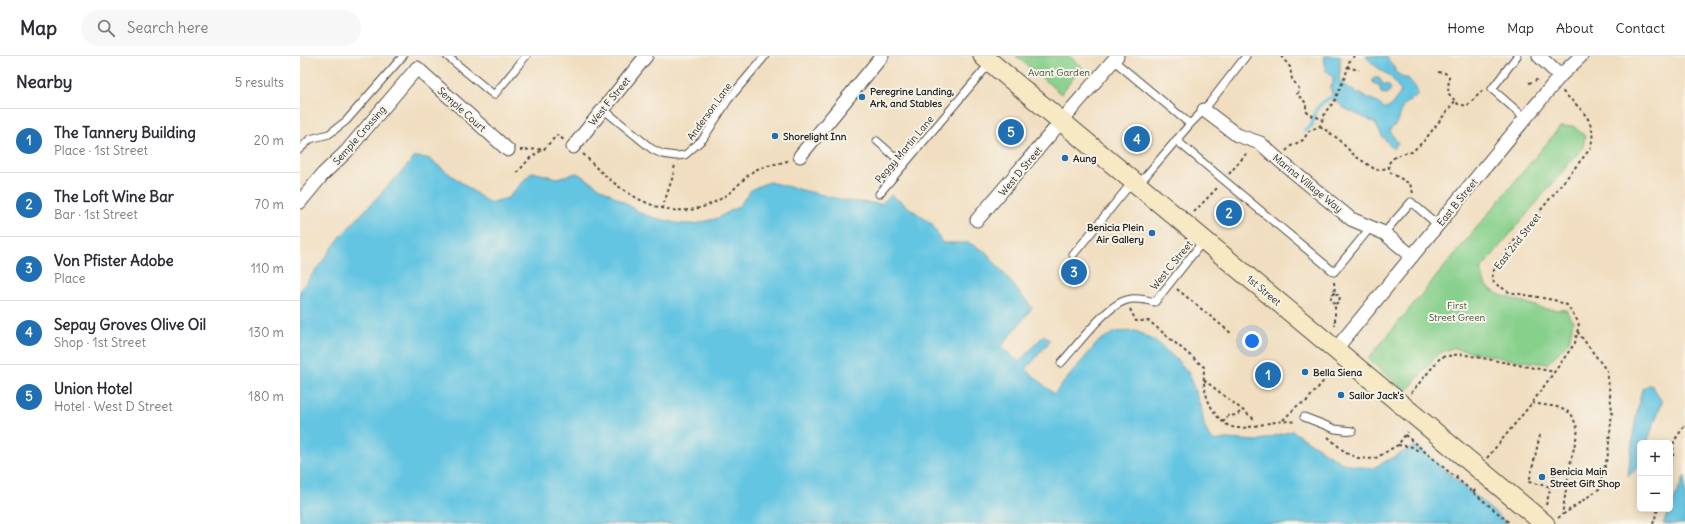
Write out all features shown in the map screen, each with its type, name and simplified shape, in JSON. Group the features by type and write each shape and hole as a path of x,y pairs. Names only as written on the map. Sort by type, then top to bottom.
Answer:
{"main road":[{"name":"1st Street","path":"990,58 1062,122 1478,468 1549,519"}],"street":[{"name":"West F Street","path":"573,147 646,56"},
{"path":"800,156 882,56"},
{"path":"1539,56 1560,76"},
{"name":"East B Street","path":"1335,350 1560,76 1581,56"},
{"name":"West D Street","path":"977,220 1115,58"},
{"name":"Semple Court","path":"417,62 508,150"},
{"name":"Semple Crossing","path":"300,202 323,174 346,152 417,62"},
{"name":"Marina Village Way","path":"1204,110 1237,135 1260,143 1352,219 1384,233 1412,256"}],"lane":[{"path":"300,149 310,139 329,134 346,121 403,56"},
{"path":"447,56 494,95 526,56"},
{"name":"Anderson Lane","path":"603,109 652,149 669,155 686,156 703,138 728,100 765,56"},
{"path":"1073,255 1135,183 1204,110 1246,56"},
{"path":"1517,56 1492,89 1526,118"},
{"name":"Peggy Martin Lane","path":"879,194 990,58"},
{"path":"1115,58 1190,124"},
{"path":"1176,140 1334,272 1370,228"},
{"path":"877,141 904,165"},
{"path":"1384,233 1411,202 1438,225"},
{"name":"West C Street","path":"1127,300 1139,299 1155,302 1204,240"},
{"path":"1061,363 1103,316 1117,304 1127,300"},
{"path":"1301,420 1335,429 1352,431"}],"path":[{"path":"1281,56 1290,67 1292,79 1300,90 1297,94 1306,103 1306,111 1310,115 1323,119"},
{"path":"1294,144 1303,140 1309,131 1320,126 1326,111 1334,102 1349,62 1354,56"},
{"path":"1347,67 1359,70"},
{"path":"1438,72 1445,73 1449,76 1448,93 1458,104 1467,106 1475,98 1479,91 1487,87"},
{"name":"East 2nd Street","path":"1560,76 1561,90 1586,115 1593,129 1590,149 1511,245 1492,273 1494,283 1510,292 1554,300 1567,305 1579,323 1577,331"},
{"path":"1529,83 1539,79"},
{"path":"1413,193 1410,184 1391,173 1388,165 1390,160 1403,153 1412,152 1424,141 1455,101"},
{"path":"1320,126 1337,138 1355,156 1376,170 1389,168"},
{"path":"517,173 530,158 544,149 557,135 585,156 616,184 637,198 662,209 685,211 722,199 732,192 753,171 800,156"},
{"path":"508,150 544,149"},
{"path":"1228,175 1246,154"},
{"path":"662,209 673,176 675,163"},
{"path":"1194,212 1219,185"},
{"path":"1170,282 1232,334"},
{"path":"1334,282 1335,293"},
{"path":"1335,293 1331,296 1330,301 1335,304"},
{"path":"1335,293 1340,296 1339,302 1335,304"},
{"path":"1127,300 1132,316 1136,320 1149,322 1204,368 1204,380 1207,397 1218,418 1227,425 1239,428 1282,421 1301,420"},
{"path":"1335,304 1335,326"},
{"path":"1478,468 1532,403 1555,372 1575,343 1577,331"},
{"path":"1556,467 1551,487 1549,519 1562,515 1599,489 1608,454 1611,418 1607,371 1577,331"},
{"path":"1408,396 1441,357 1461,354 1555,372"},
{"path":"1282,421 1299,404 1305,403 1333,370"},
{"path":"1204,380 1254,419"},
{"path":"1532,403 1557,407 1571,413 1578,430 1570,465 1562,515"},
{"path":"1223,422 1228,416 1237,415 1242,410"},
{"path":"1673,456 1674,441 1685,425"},
{"path":"1324,434 1346,453 1358,458 1374,459 1398,445 1407,432"},
{"path":"1405,435 1511,524"},
{"path":"1540,435 1529,482 1551,487"},
{"path":"1398,445 1413,447 1419,452"},
{"path":"1456,478 1458,474"},
{"path":"1473,492 1476,489"},
{"path":"1653,524 1657,512"}],"green space":[{"name":"Avant Garden","path":"1016,56 1069,56 1082,67 1061,94"},
{"name":"First Street Green","path":"1573,126 1585,136 1583,147 1480,270 1486,286 1498,294 1545,309 1566,310 1573,321 1569,342 1547,364 1508,359 1452,348 1438,354 1406,392 1368,359 1560,127"}],"water":[{"path":"1324,56 1340,56 1339,79 1346,87 1375,101 1384,108 1389,108 1401,92 1395,82 1372,63 1366,56 1386,56 1395,69 1394,71 1404,78 1408,78 1416,88 1418,94 1415,98 1411,98 1410,101 1404,104 1398,120 1390,130 1398,143 1393,149 1382,136 1375,123 1344,108 1333,98 1330,87 1333,84 1333,77 1326,71"},
{"path":"1374,78 1379,78 1384,85 1388,85 1391,89 1387,94 1381,93 1379,85 1372,81"},
{"path":"415,157 428,158 489,203 508,198 532,172 557,178 577,173 644,215 680,224 696,224 718,218 739,206 752,189 769,182 847,201 881,204 891,195 932,224 942,243 969,243 986,252 1032,308 1001,347 1019,362 1044,335 1050,341 1026,369 1054,394 1099,341 1115,332 1136,331 1157,342 1188,372 1202,411 1204,425 1209,437 1215,441 1226,439 1257,441 1292,431 1342,463 1371,469 1413,447 1418,447 1508,524 300,524 300,291 342,235"},
{"path":"1651,384 1662,402 1648,440 1637,440 1637,468 1628,476 1637,411 1642,389"},
{"path":"1685,476 1685,524 1663,524 1668,512 1673,512 1673,502"}],"waterway":[{"path":"1305,130 1312,125 1314,115 1321,104 1333,96"}],"place":[{"name":"Peregrine Landing, Ark, and Stables","path":"862,97"},
{"name":"Union Hotel","path":"1011,132"},
{"name":"Shorelight Inn","path":"775,136"},
{"name":"Sepay Groves Olive Oil","path":"1137,139"},
{"name":"Aung","path":"1065,158"},
{"name":"The Loft Wine Bar","path":"1229,213"},
{"name":"Benicia Plein Air Gallery","path":"1152,233"},
{"name":"Von Pfister Adobe","path":"1074,272"},
{"name":"Bella Siena","path":"1305,372"},
{"name":"The Tannery Building","path":"1268,375"},
{"name":"Sailor Jack's","path":"1341,395"},
{"name":"Benicia Main Street Gift Shop","path":"1542,477"}]}
